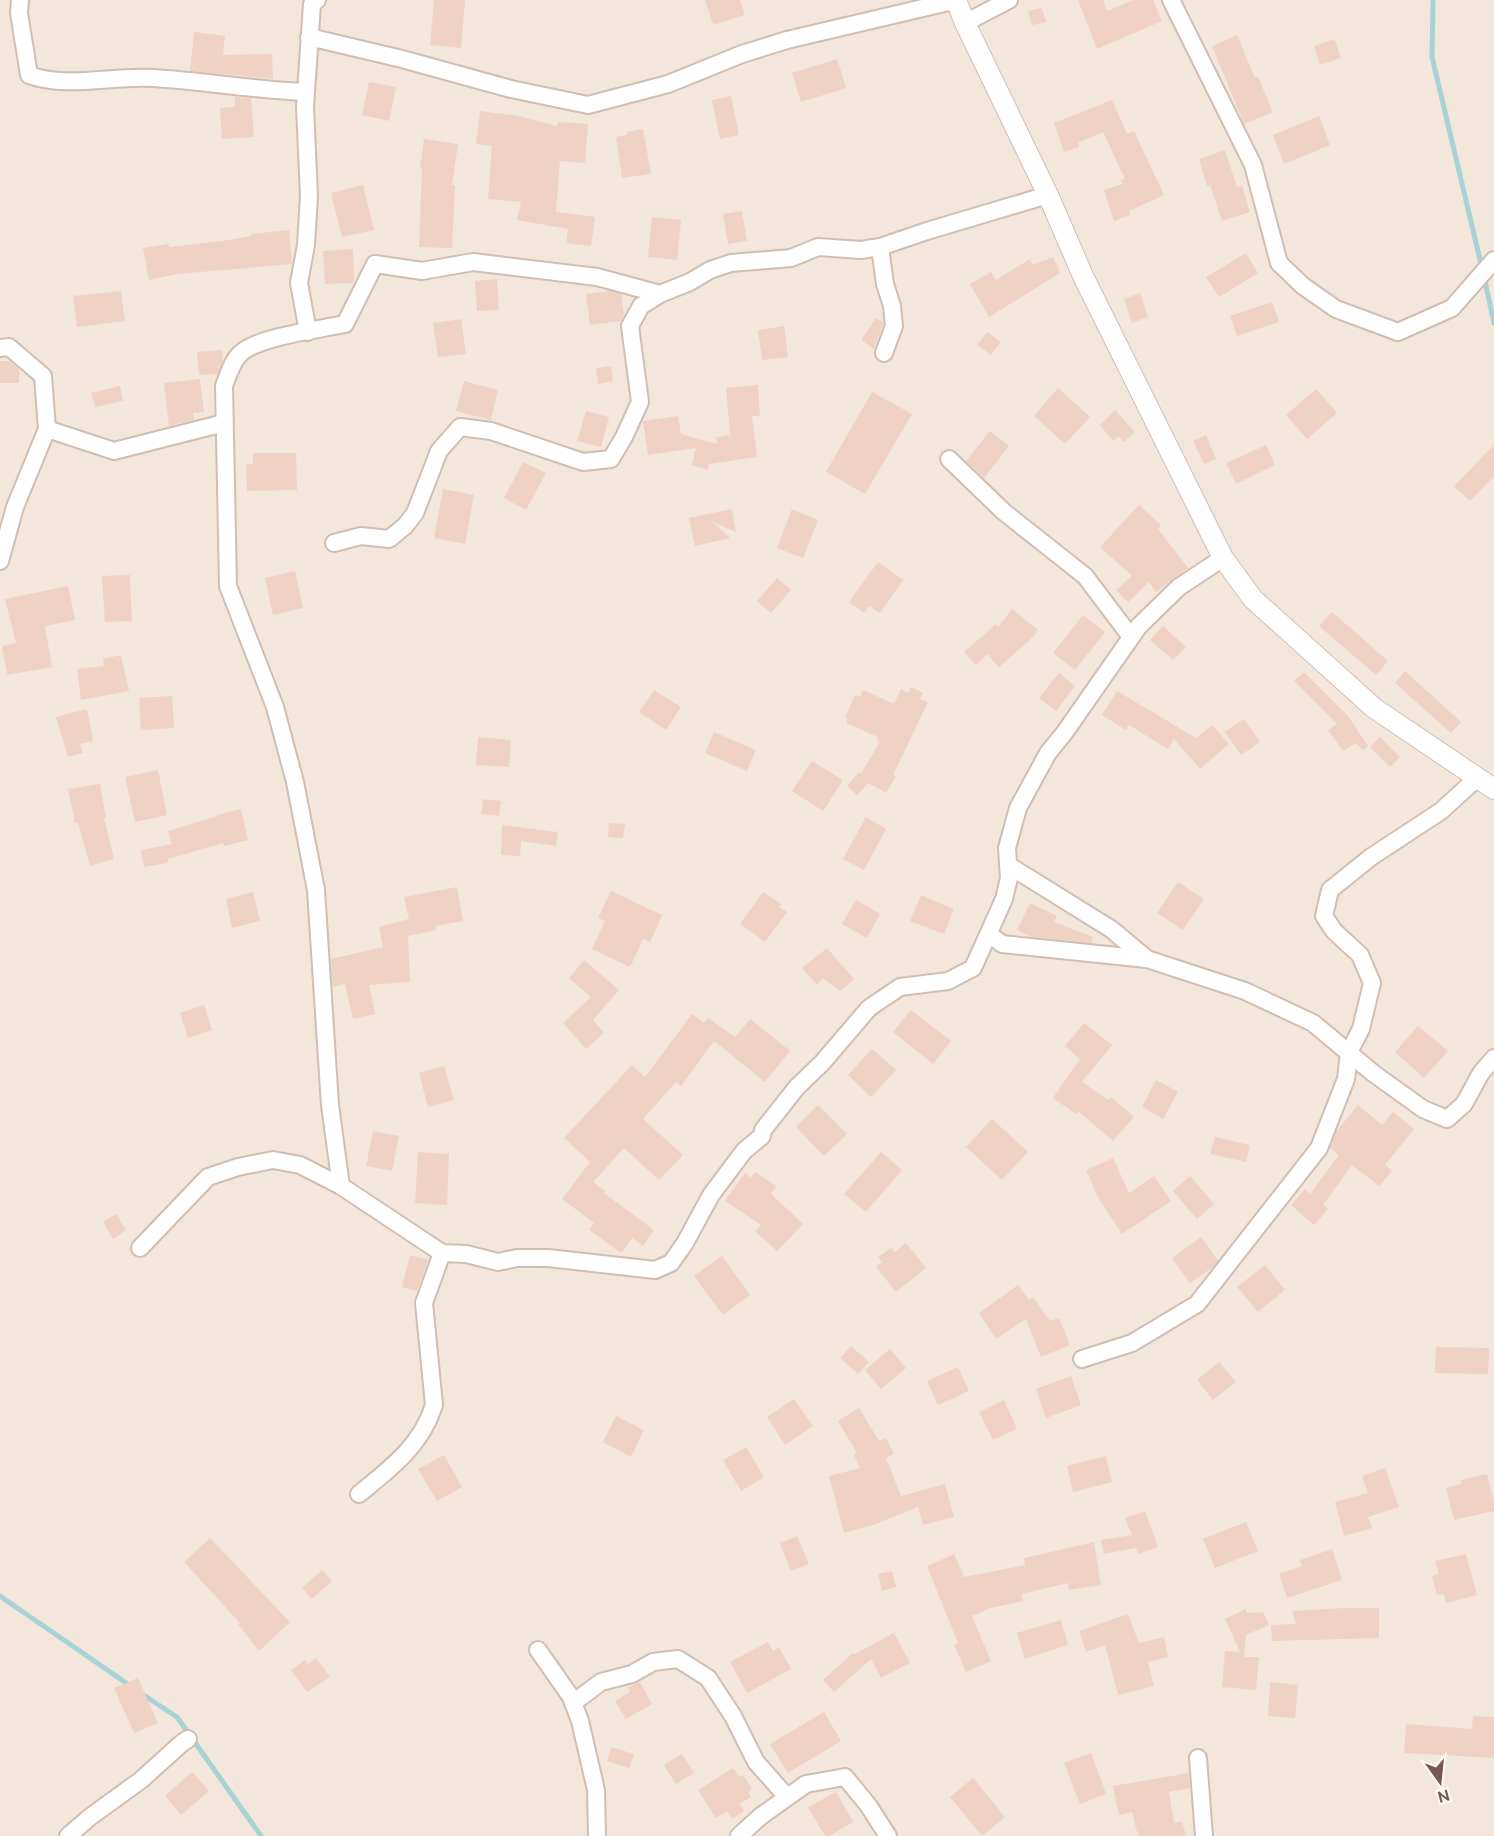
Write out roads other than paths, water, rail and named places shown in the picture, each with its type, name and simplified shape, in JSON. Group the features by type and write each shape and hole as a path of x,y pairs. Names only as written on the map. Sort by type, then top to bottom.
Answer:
{"street":[{"path":"20,0 19,13 30,75 41,79 93,80 150,77 305,92"},
{"path":"308,332 299,283 306,245 309,196 305,92 312,4 317,0"},
{"path":"309,38 402,59 511,89 588,105 668,84 742,54 787,40 956,0 1048,195 1084,278 1223,558 1253,599 1374,708 1494,789"},
{"path":"965,23 1009,0"},
{"path":"1171,0 1253,165 1279,263 1303,286 1336,309 1398,332 1452,308 1494,260"},
{"path":"334,543 361,536 389,539 405,526 415,513 439,452 460,427 491,431 583,462 611,459 640,402 630,326 641,306 660,294 690,282 710,270 731,263 790,258 818,247 861,250 880,247 1048,195"},
{"path":"880,247 894,326 884,353"},
{"path":"341,1186 330,1105 316,890 295,782 274,707 228,586 224,386 232,365 242,352 264,341 345,324 375,264 422,271 473,262 597,277 660,294"},
{"path":"0,348 9,347 43,376 47,429 15,507 0,561"},
{"path":"47,429 114,451 224,423"},
{"path":"949,459 1004,512 1085,576 1131,637"},
{"path":"140,1248 208,1177 238,1167 273,1160 300,1165 341,1186 442,1253 466,1254 498,1262 517,1258 548,1258 655,1270 671,1263 685,1243 711,1195 744,1151 762,1136 763,1130 797,1087 822,1063 869,1008 900,987 948,981 974,968 1004,899 1009,878 1007,848 1018,808 1047,753 1065,732 1138,626 1179,587 1223,558"},
{"path":"1082,1359 1132,1343 1197,1304 1319,1148 1346,1079 1349,1052 1361,1029 1372,983 1360,955 1334,931 1324,916 1330,890 1371,857 1441,811 1477,778"},
{"path":"1008,866 1111,928 1147,959"},
{"path":"989,934 1002,944 1147,959 1245,991 1313,1023 1373,1073 1423,1109 1447,1119 1464,1104 1481,1072 1494,1058"},
{"path":"359,1494 397,1464 421,1435 429,1421 434,1405 424,1303 442,1253"},
{"path":"538,1650 573,1703 580,1721 596,1790 597,1836"},
{"path":"573,1703 601,1682 632,1674 653,1662 678,1659 708,1678 733,1716 756,1762 787,1797"},
{"path":"68,1836 141,1780 189,1739"},
{"path":"1198,1758 1204,1836"},
{"path":"739,1836 761,1816 806,1784 845,1777 868,1805 888,1836"}],"waterway":[{"path":"1433,0 1432,57 1482,268"},
{"path":"1484,277 1494,323"},
{"path":"0,1596 132,1687"},
{"path":"142,1694 177,1717 261,1836"}]}
